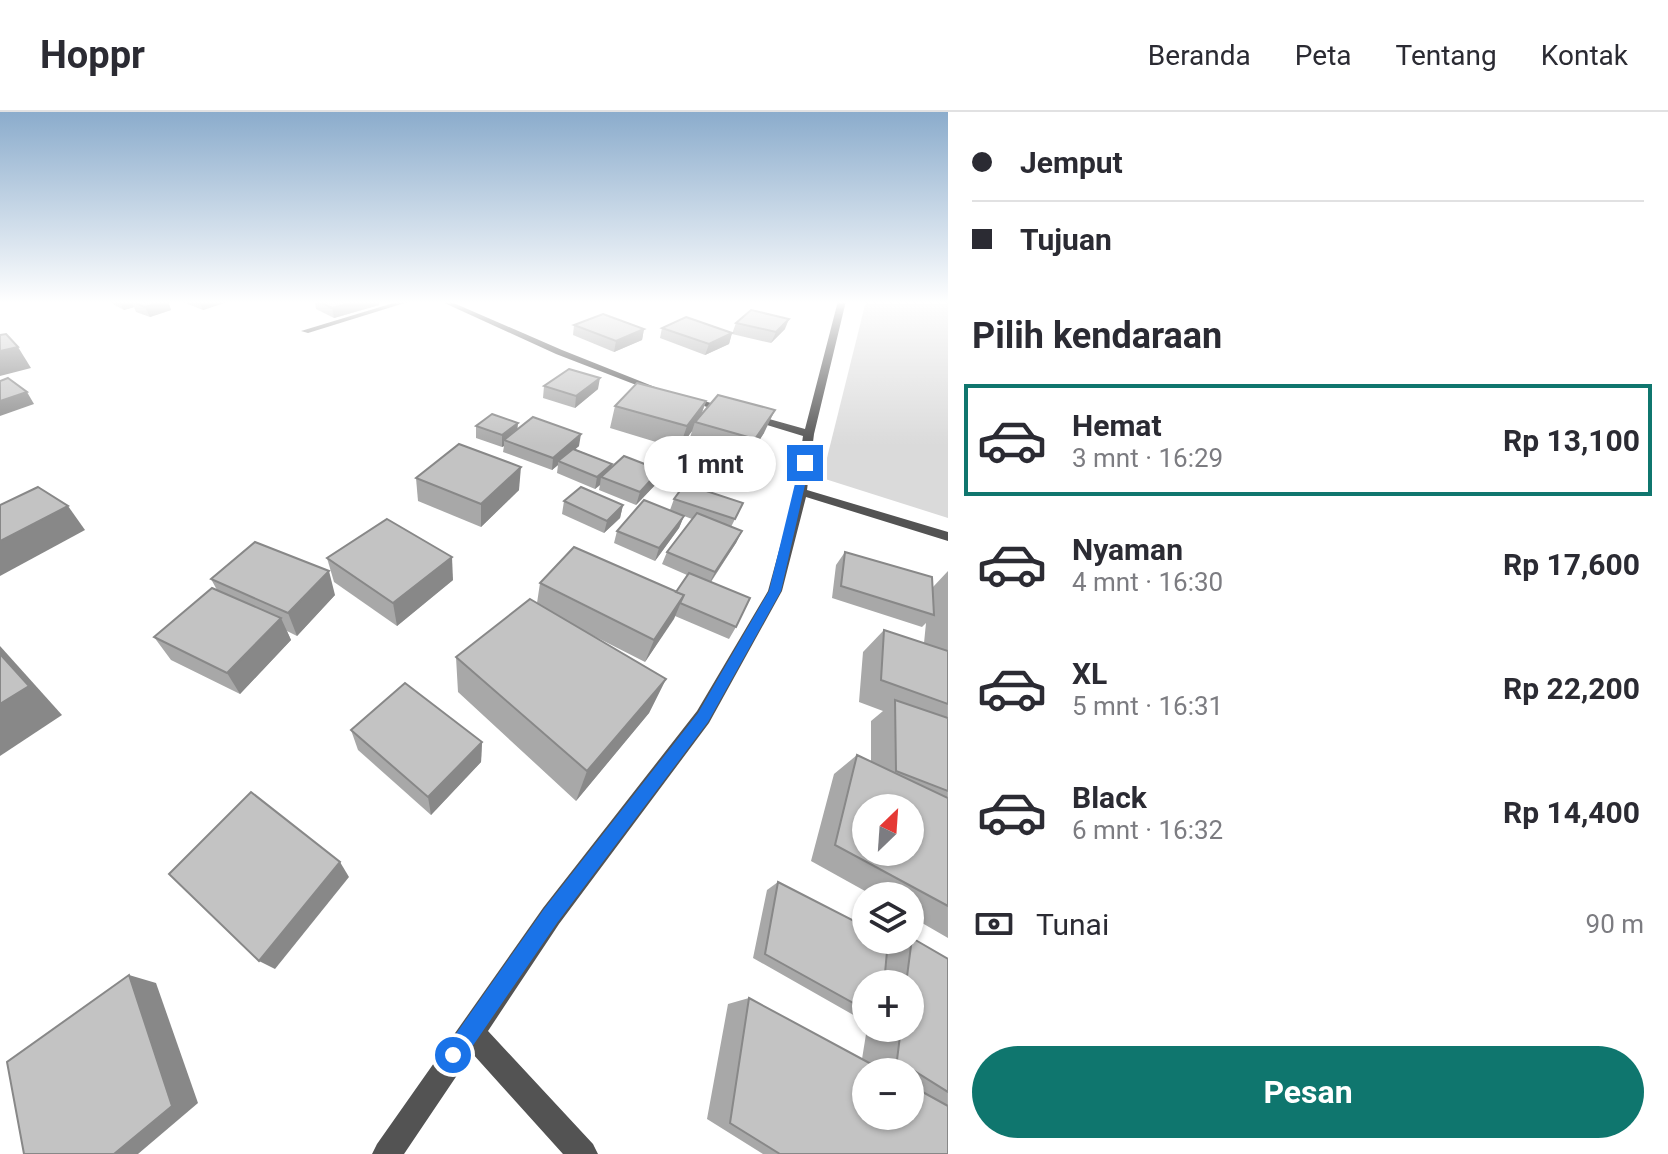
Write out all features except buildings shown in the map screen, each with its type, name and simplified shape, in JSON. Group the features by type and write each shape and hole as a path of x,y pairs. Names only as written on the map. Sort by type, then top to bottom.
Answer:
{"street":[{"path":"560,350 646,386 809,434"},
{"path":"387,1154 551,916 703,717 775,591 801,492 809,434 830,350"},
{"path":"801,492 948,537"},
{"path":"470,1031 583,1154"}],"shaded area":[{"path":"854,350 948,350 948,518 822,478"}],"route":[{"path":"453,1055 551,916 703,717 775,591 801,492 805,463"}]}
